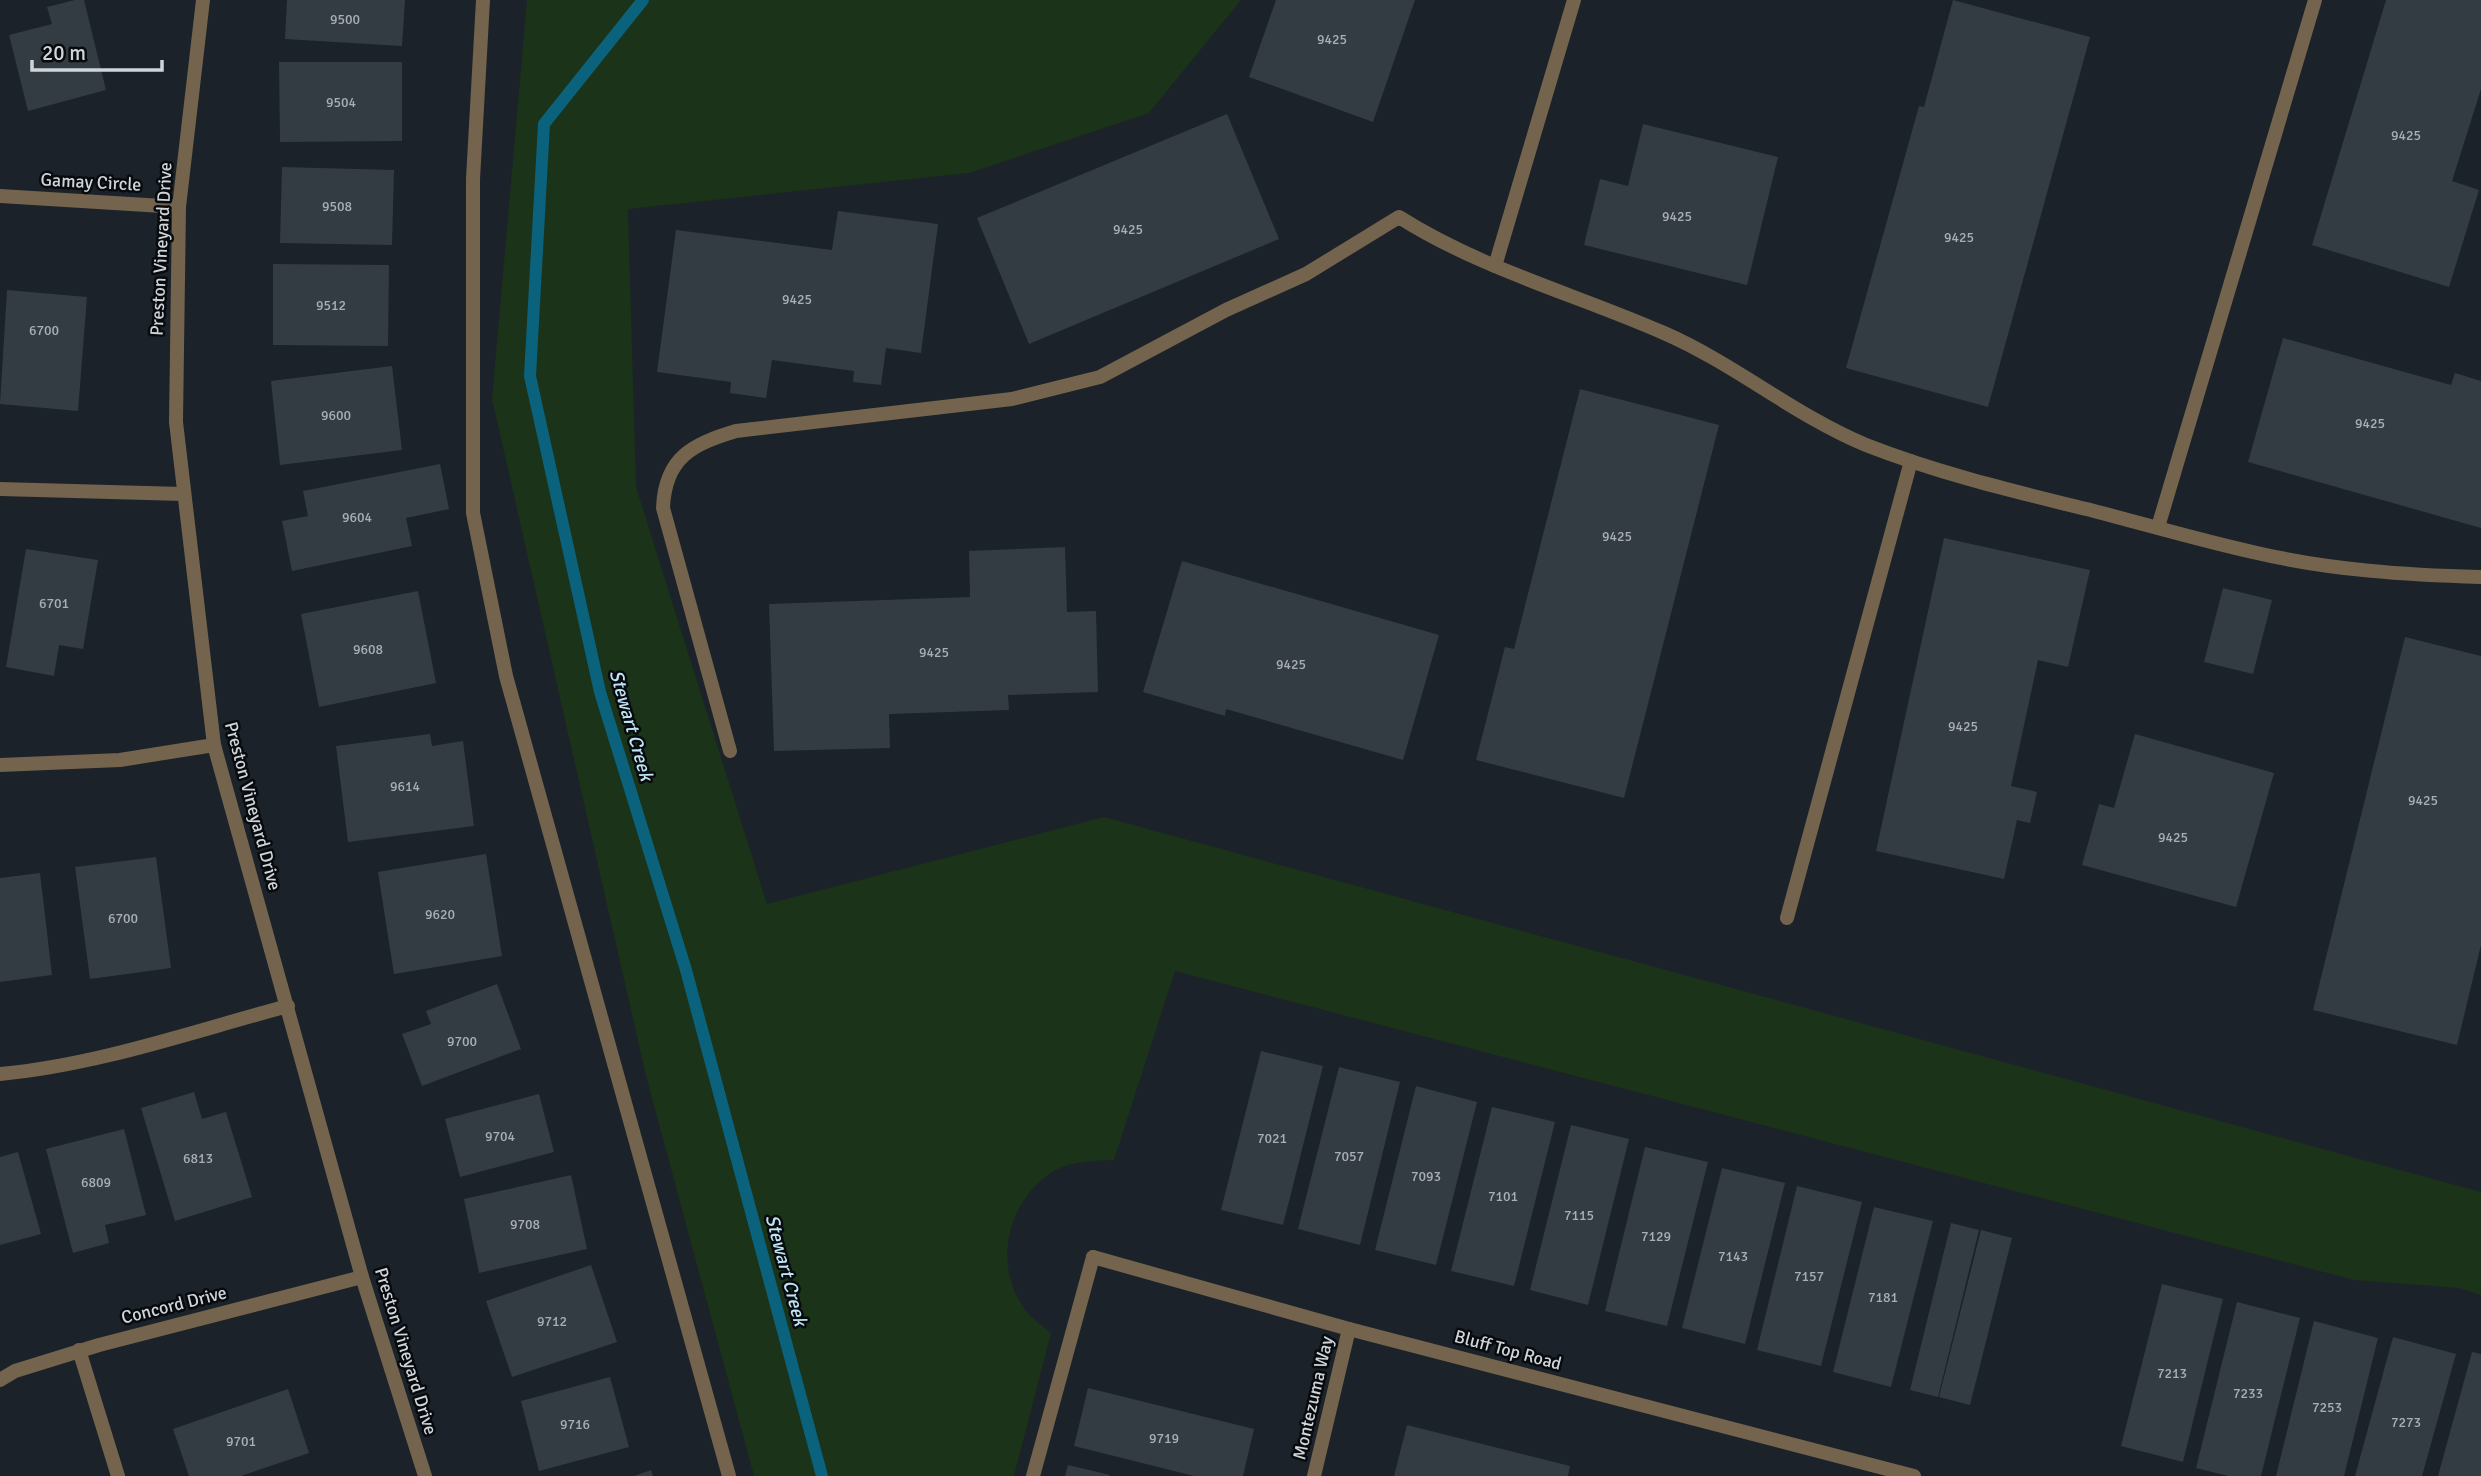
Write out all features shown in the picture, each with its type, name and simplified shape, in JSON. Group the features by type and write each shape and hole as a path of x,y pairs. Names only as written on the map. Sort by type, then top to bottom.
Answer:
{"street":[{"name":"Preston Vineyard Drive","path":"203,0 179,207 176,422 214,745 289,1006 362,1277 425,1476"},
{"path":"484,0 473,179 473,513 506,676 729,1476"},
{"path":"1495,266 1574,0"},
{"path":"2158,527 2315,0"},
{"name":"Gamay Circle","path":"0,196 179,207"},
{"path":"730,751 663,508 663,493 687,451 703,441 736,431 1012,399 1079,385 1100,377 1226,310 1306,274 1399,217 1438,241 1665,334 1804,414 1864,444 1911,461 2259,554 2387,573 2481,577"},
{"path":"1787,918 1911,461"},
{"path":"0,489 183,494"},
{"path":"0,765 120,760 214,745"},
{"path":"0,1074 38,1070 105,1055 289,1006"},
{"name":"Bluff Top Road","path":"1033,1476 1093,1257 1349,1329 1885,1472 1914,1476"},
{"name":"Concord Drive","path":"0,1380 15,1371 79,1350 362,1277"},
{"name":"Montezuma Way","path":"1314,1476 1349,1329"},
{"path":"79,1350 118,1476"}],"green space":[{"path":"527,0 1241,0 1149,113 969,173 628,209 636,487 767,904 1104,817 2481,1192 2481,1295 2459,1288 2354,1280 1175,971 1114,1160 1073,1164 1051,1173 1023,1201 1014,1219 1007,1257 1016,1295 1027,1312 1051,1333 1014,1476 754,1476 646,1076 492,399"}],"building":[{"path":"84,0 106,90 28,111 9,35 52,24 47,7"},
{"path":"287,0 405,0 402,46 285,39"},
{"path":"1276,0 1415,0 1373,122 1249,77"},
{"path":"1953,0 2090,37 1988,407 1846,368 1919,106 1924,107"},
{"path":"2386,0 2481,0 2481,89 2452,181 2479,190 2449,287 2312,245"},
{"path":"279,62 402,62 402,141 280,142"},
{"path":"1227,114 1279,239 1029,344 977,218"},
{"path":"1643,124 1778,157 1747,285 1584,245 1600,179 1628,186"},
{"path":"282,167 394,170 392,245 280,243"},
{"path":"838,211 938,224 921,353 886,348 881,385 853,382 854,371 772,360 766,398 730,393 731,382 657,372 676,230 832,250"},
{"path":"273,264 389,265 388,346 273,345"},
{"path":"7,290 87,297 78,411 0,404"},
{"path":"2283,338 2451,385 2455,373 2481,381 2481,528 2248,462"},
{"path":"392,366 402,450 280,465 271,381"},
{"path":"1580,389 1719,425 1624,798 1476,760 1505,647 1514,649"},
{"path":"440,464 449,509 406,518 412,546 292,571 282,521 308,516 303,491"},
{"path":"1944,538 2090,570 2068,667 2038,660 2011,786 2037,792 2030,823 2017,820 2004,879 1876,851"},
{"path":"1065,547 1067,612 1096,611 1098,692 1008,695 1009,710 889,714 890,748 774,751 769,604 970,597 969,551"},
{"path":"26,549 98,560 83,649 59,645 54,676 6,667"},
{"path":"1182,561 1439,635 1403,760 1226,709 1225,716 1143,692"},
{"path":"2223,588 2272,600 2253,674 2204,662"},
{"path":"418,591 436,683 319,707 301,614"},
{"path":"2405,637 2481,656 2481,945 2457,1045 2313,1010"},
{"path":"430,734 432,746 463,741 474,826 348,842 336,746"},
{"path":"2135,734 2274,773 2236,907 2082,865 2099,804 2114,808"},
{"path":"486,854 502,956 394,974 378,872"},
{"path":"156,857 171,968 90,979 75,867"},
{"path":"40,873 52,975 0,982 0,878"},
{"path":"497,984 521,1049 422,1086 402,1034 431,1024 426,1011"},
{"path":"1261,1051 1323,1066 1283,1225 1221,1210"},
{"path":"1339,1067 1400,1082 1360,1245 1298,1229"},
{"path":"1416,1086 1477,1102 1436,1265 1375,1250"},
{"path":"194,1092 202,1119 226,1112 252,1197 175,1221 141,1108"},
{"path":"539,1094 554,1152 460,1177 445,1119"},
{"path":"1492,1107 1555,1122 1514,1286 1451,1271"},
{"path":"1571,1125 1629,1139 1588,1305 1530,1290"},
{"path":"124,1129 146,1215 105,1225 109,1243 73,1253 46,1149"},
{"path":"1645,1147 1708,1162 1667,1326 1605,1311"},
{"path":"18,1152 41,1234 0,1245 0,1157"},
{"path":"1722,1168 1785,1183 1745,1344 1682,1328"},
{"path":"571,1175 587,1249 479,1273 464,1199"},
{"path":"1797,1186 1862,1202 1821,1366 1757,1350"},
{"path":"1874,1207 1933,1221 1891,1387 1833,1372"},
{"path":"1951,1223 1979,1230 1938,1397 1910,1390"},
{"path":"1981,1230 2012,1238 1970,1405 1939,1397"},
{"path":"591,1265 617,1342 512,1377 486,1301"},
{"path":"2162,1284 2223,1299 2183,1462 2121,1446"},
{"path":"2237,1302 2300,1318 2261,1476 2228,1476 2196,1468"},
{"path":"2314,1321 2378,1338 2344,1476 2276,1476"},
{"path":"2393,1337 2456,1354 2422,1476 2355,1476"},
{"path":"2472,1352 2481,1354 2481,1476 2438,1476"},
{"path":"610,1377 629,1447 539,1471 521,1401"},
{"path":"1088,1388 1254,1429 1243,1476 1194,1476 1074,1446"},
{"path":"288,1389 309,1453 241,1476 189,1476 173,1429"},
{"path":"1407,1425 1570,1466 1568,1476 1394,1476"},
{"path":"1068,1465 1110,1475 1110,1476 1065,1476"},
{"path":"651,1470 653,1476 634,1476"}],"waterway":[{"name":"Stewart Creek","path":"643,0 544,124 530,376 600,692 686,970 822,1476"}]}
